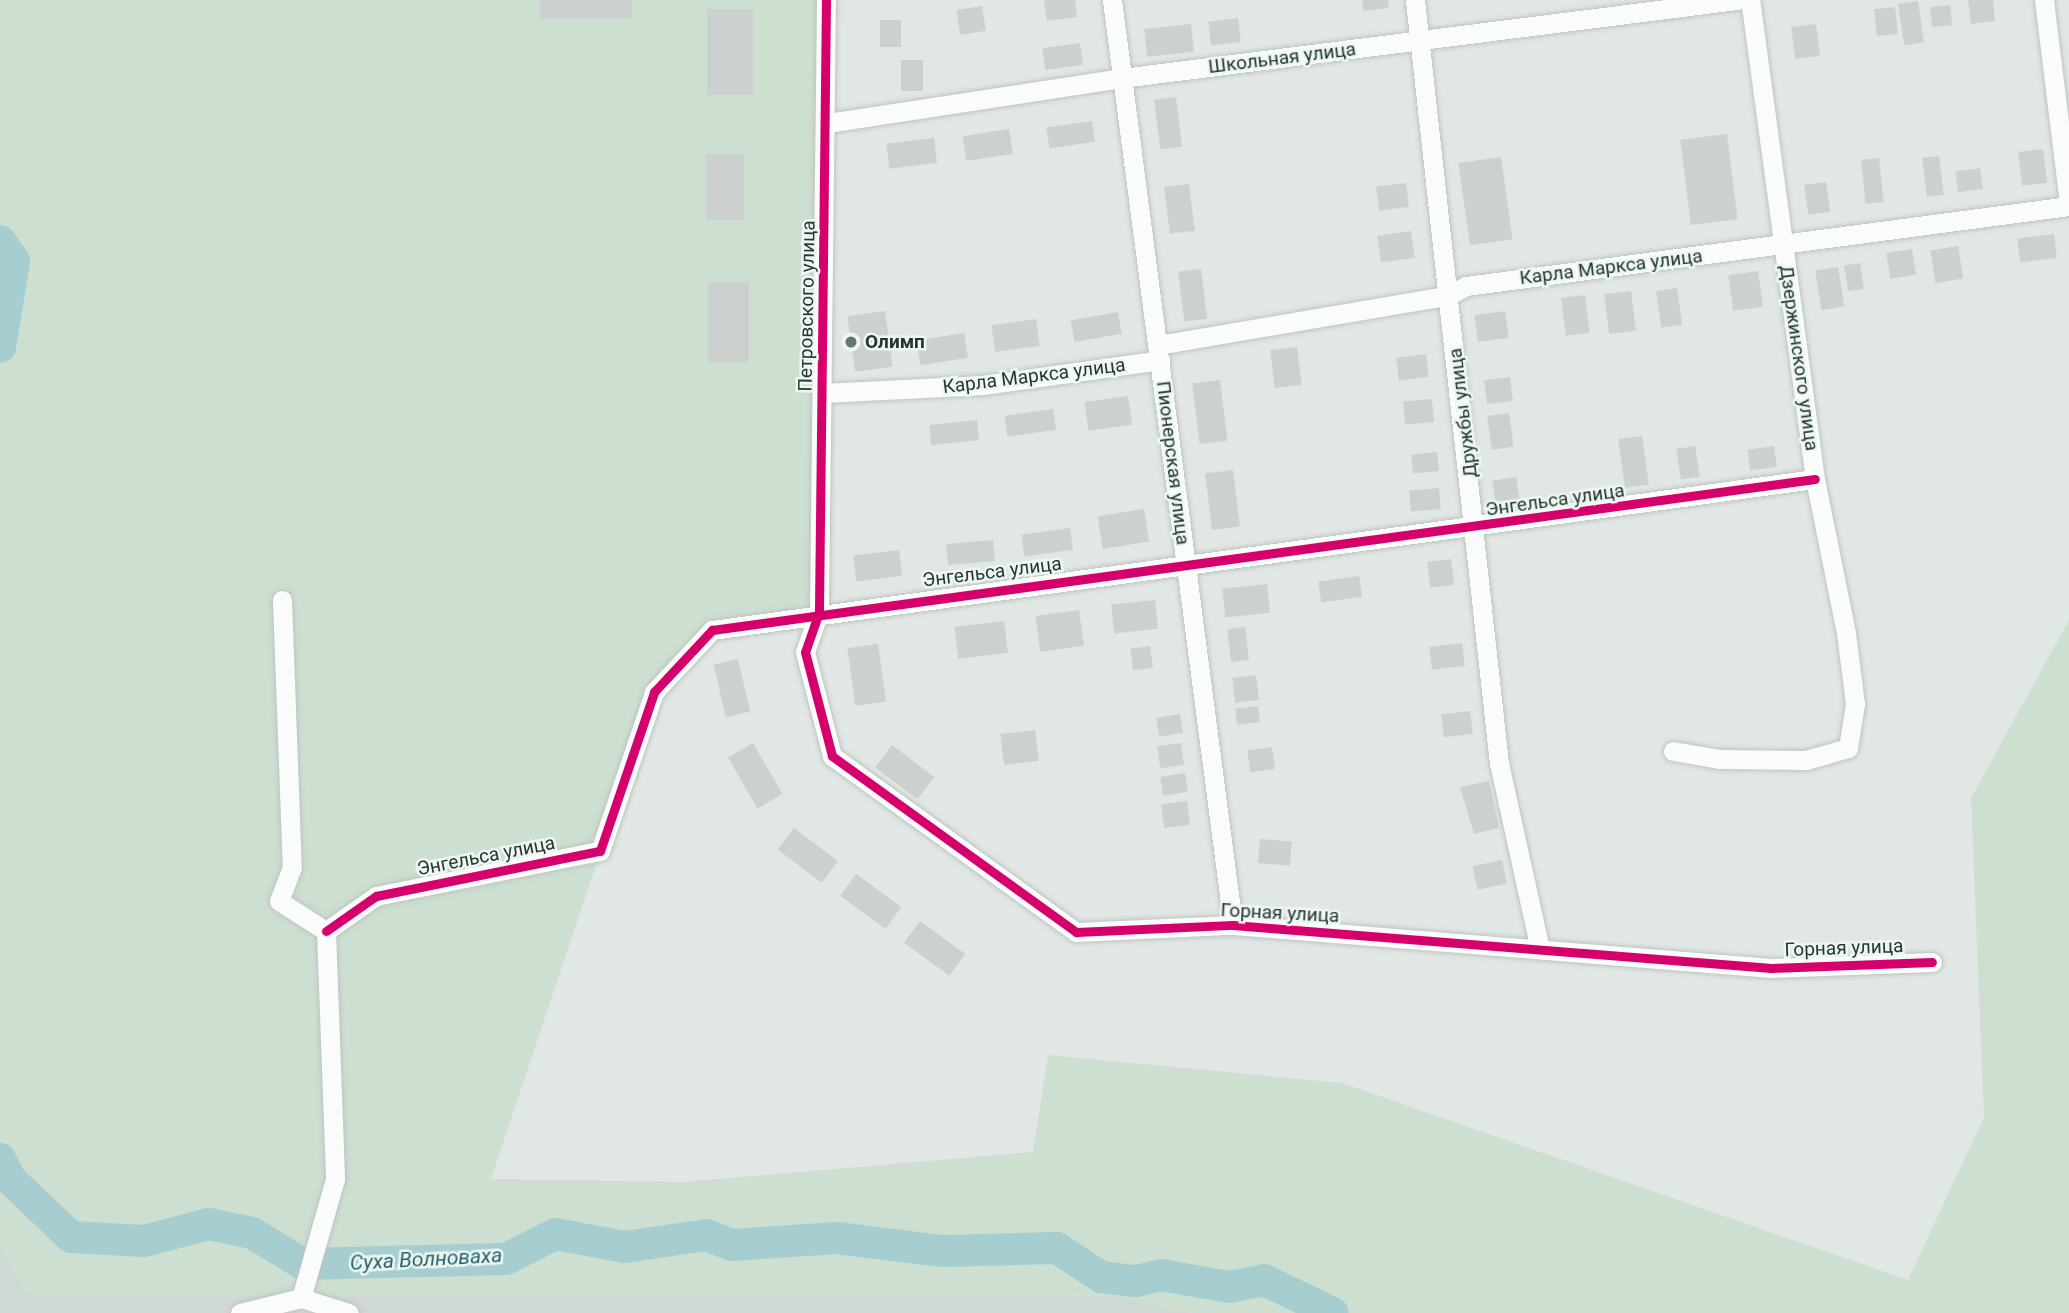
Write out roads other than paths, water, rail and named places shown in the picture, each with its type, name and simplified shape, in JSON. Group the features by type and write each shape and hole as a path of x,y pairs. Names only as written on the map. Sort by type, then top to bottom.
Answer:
{"street":[{"name":"Петровского улица","path":"819,612 828,123 827,0"},
{"name":"Пионерская улица","path":"1112,0 1233,925"},
{"name":"Дружбы улица","path":"1415,0 1477,529 1499,763 1539,949"},
{"name":"Школьная улица","path":"828,123 1122,78 1737,0"},
{"name":"Дзержинского улица","path":"1673,751 1720,759 1806,760 1848,748 1855,704 1846,634 1815,479 1750,0"},
{"path":"2043,0 2069,206"},
{"name":"Карла Маркса улица","path":"823,393 983,385 1450,295 1466,286 2069,206"},
{"name":"Энгельса улица","path":"326,932 376,896 600,851 654,692 712,630 819,612 1477,529 1815,479"},
{"path":"282,600 292,867 279,901 326,932 335,1179 301,1298"},
{"name":"Горная улица","path":"819,612 805,652 832,756 1076,932 1233,925 1772,968 1932,962"},
{"path":"240,1313 301,1298 349,1313"}],"waterway":[{"name":"Суха Волноваха","path":"0,241 14,261 0,347"},
{"name":"Суха Волноваха","path":"0,1159 10,1179 71,1237 144,1241 209,1224 252,1233 303,1264 506,1259 555,1234 625,1247 706,1235 732,1245 837,1238 942,1251 1057,1248 1101,1277 1136,1281 1161,1275 1229,1287 1264,1280 1333,1313"}],"place":[{"name":"Олимп","path":"851,342"}]}
